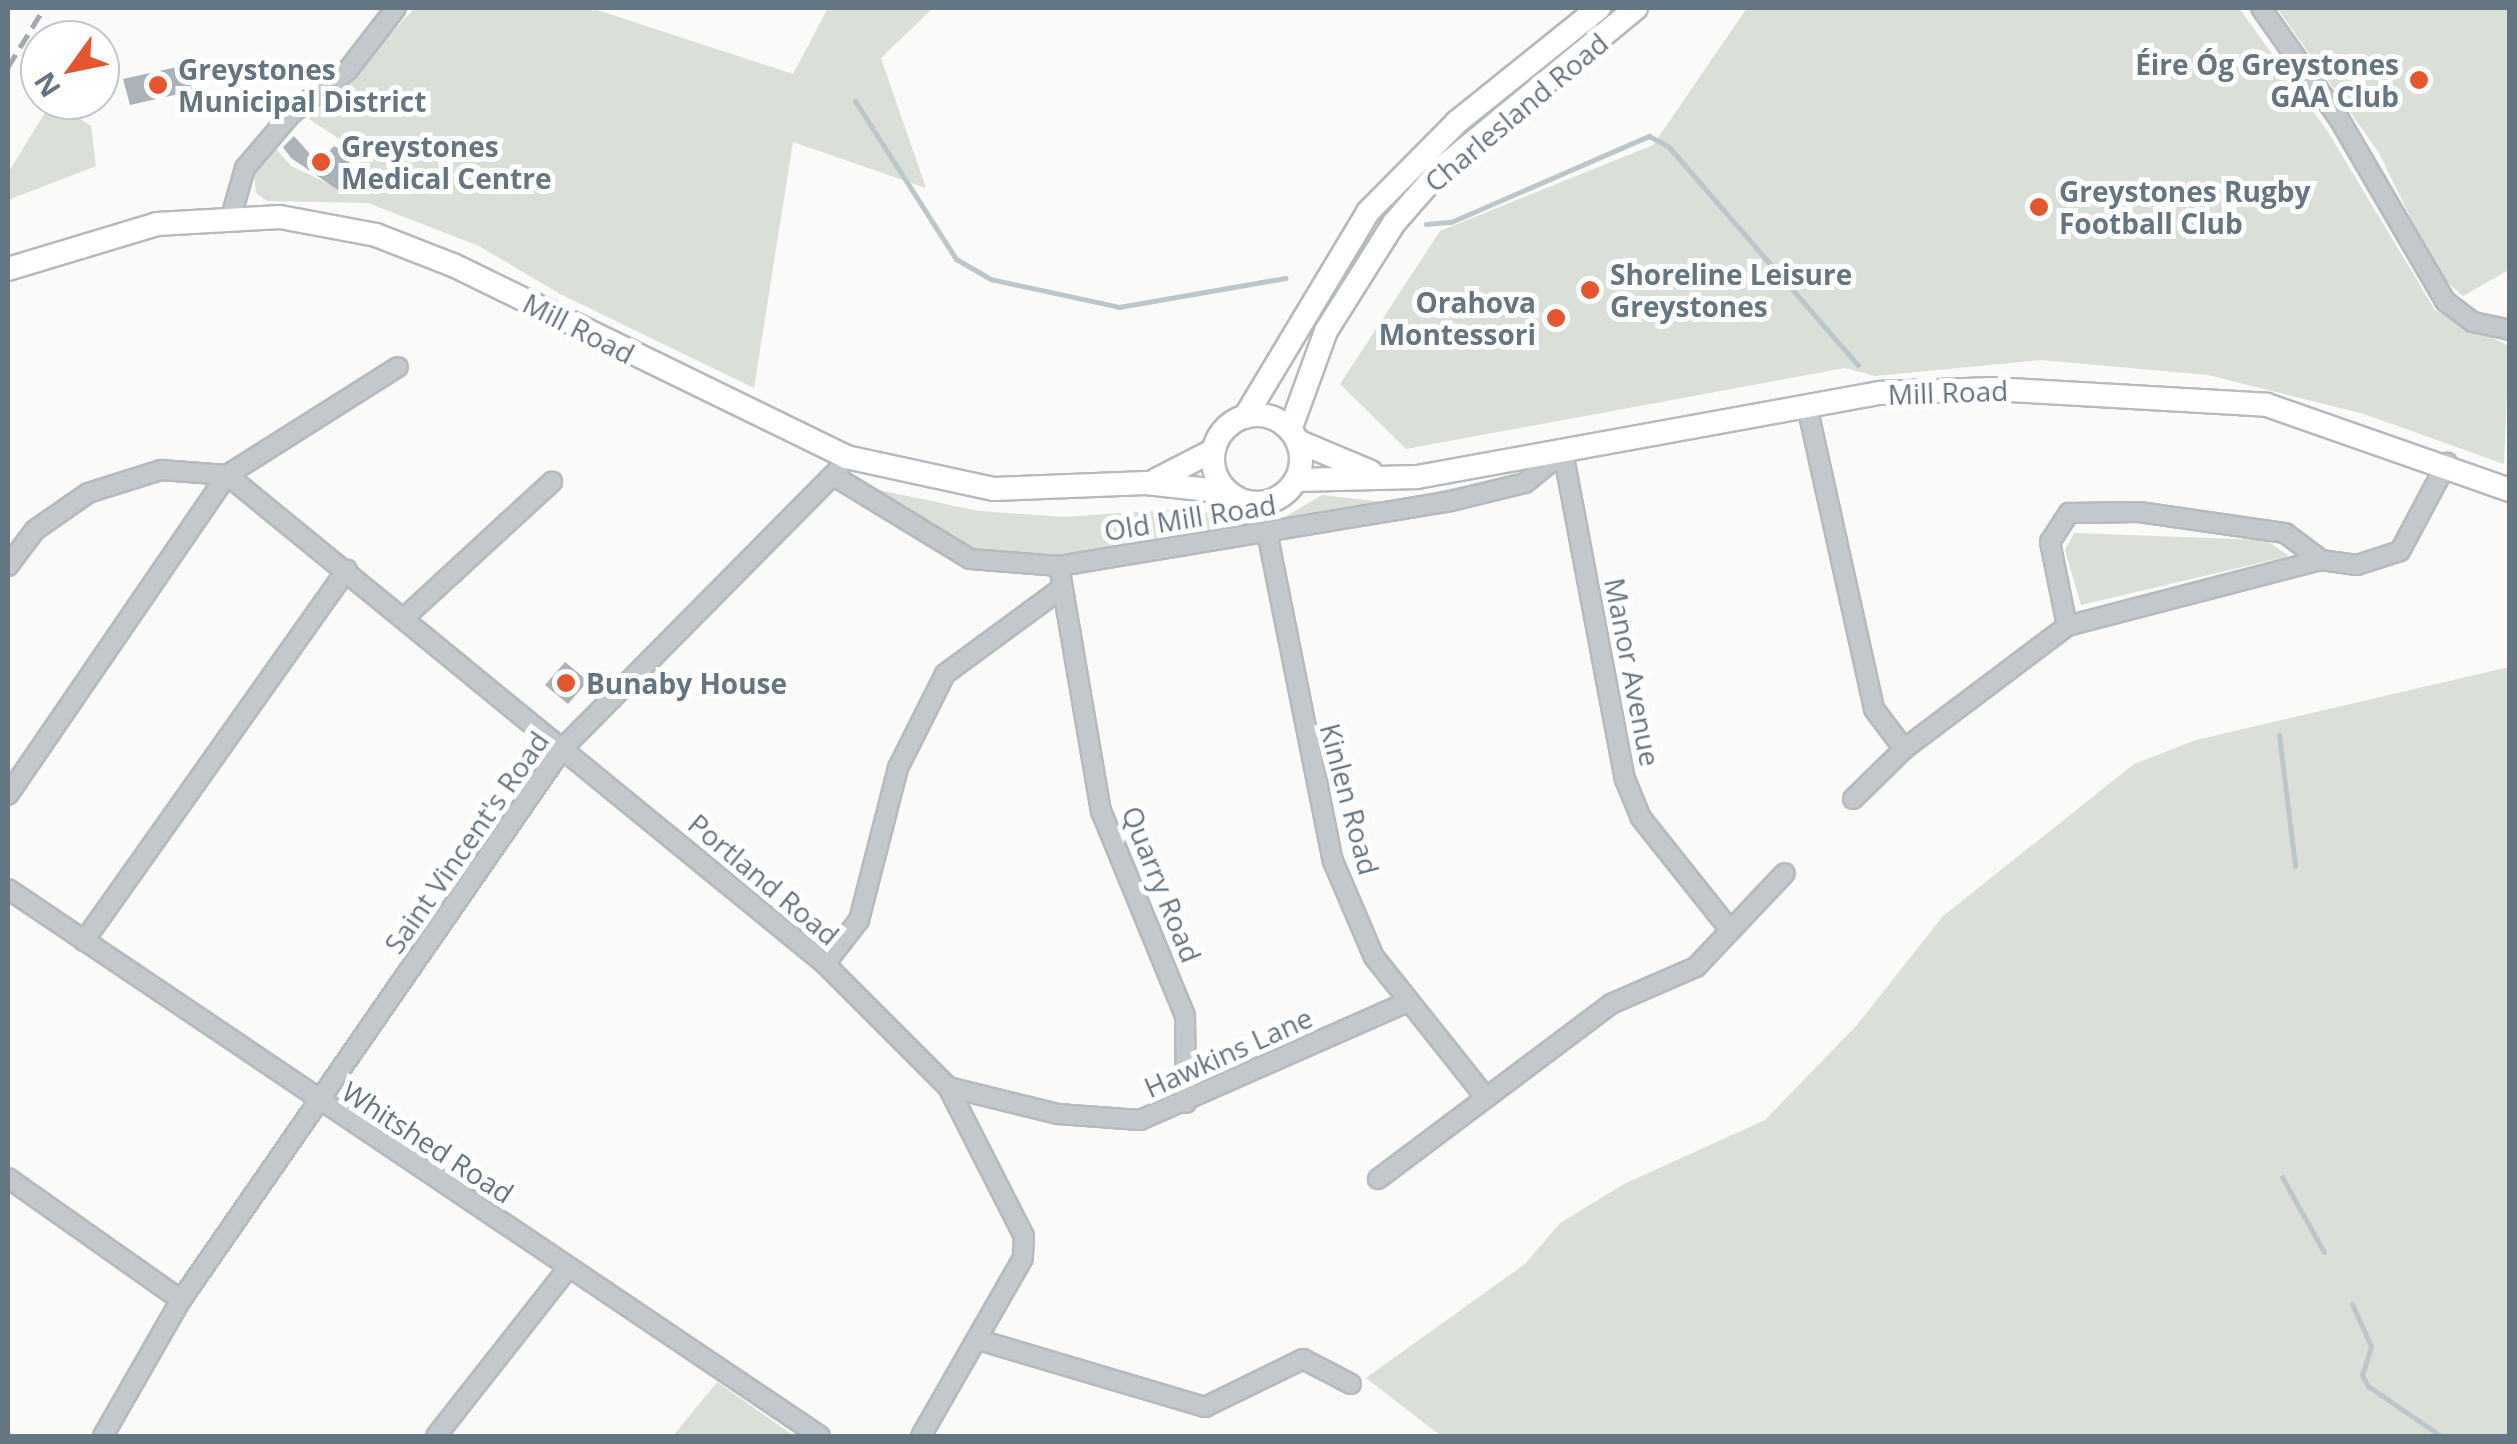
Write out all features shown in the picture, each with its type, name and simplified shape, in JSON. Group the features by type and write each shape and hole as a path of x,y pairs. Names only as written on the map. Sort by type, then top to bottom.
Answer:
{"main road":[{"name":"Charlesland Road","path":"1245,417 1368,212 1457,122 1599,8"},
{"name":"Charlesland Road","path":"1294,436 1326,330 1394,222 1442,168 1636,8"},
{"name":"Mill Road","path":"8,269 98,236 232,216 280,216 376,236 453,265 840,466 994,489 1146,484 1228,492"},
{"name":"Mill Road","path":"1296,480 1418,477 1879,393 1993,389 2267,405 2447,464 2510,490"},
{"path":"1245,417 1273,418 1294,436 1296,480 1271,502 1228,492 1216,475 1214,450 1223,432 1245,417"},
{"name":"Mill Road","path":"1294,436 1378,475"},
{"name":"Mill Road","path":"1146,484 1214,450"}],"street":[{"path":"232,216 244,168 292,112 348,70 396,8"},
{"path":"2261,8 2338,117 2445,301 2474,322 2510,330"},
{"path":"8,796 227,475 398,368"},
{"path":"1807,406 1874,709 1904,748"},
{"name":"Old Mill Road","path":"840,466 970,559 1058,566 1266,532 1526,482 1563,452"},
{"name":"Manor Avenue","path":"1563,452 1625,778 1641,818 1730,930"},
{"path":"1853,800 1904,748 2067,626 2321,560 2357,565 2400,551 2447,464"},
{"name":"Saint Vincent's Road","path":"103,1436 182,1300 562,748 840,466"},
{"path":"8,566 35,530 88,493 162,470 227,475"},
{"name":"Portland Road","path":"227,475 825,964 948,1088 1024,1236 1020,1272 921,1436"},
{"path":"405,617 552,482"},
{"path":"2067,626 2050,542 2068,512 2139,512 2284,533 2321,560"},
{"name":"Kinlen Road","path":"1266,532 1333,862 1374,957 1486,1098"},
{"name":"Quarry Road","path":"1058,566 1101,810 1186,1016 1186,1104"},
{"path":"84,942 347,570"},
{"path":"825,964 859,920 898,768 946,674 1062,588"},
{"path":"1378,1180 1611,1004 1696,967 1786,872"},
{"name":"Whitshed Road","path":"8,889 318,1103 820,1436"},
{"name":"Hawkins Lane","path":"948,1088 1093,1120 1140,1120 1186,1104 1408,1002"},
{"path":"8,1178 182,1300"},
{"path":"436,1436 568,1268"},
{"path":"980,1340 1205,1407 1302,1359 1352,1384"}],"shaded area":[{"path":"415,8 591,8 793,74 828,8 933,8 881,58 926,188 793,142 754,388 560,294 479,246 368,203 267,201 256,193 254,175 276,149 291,166 344,191 365,156 309,119"},
{"name":"Greystones Rugby Football Club","path":"1747,8 2239,8 2328,132 2435,310 2509,346 2504,464 2364,414 2208,375 2041,360 1875,376 1845,368 1406,449 1340,384 1440,231 1653,145"},
{"name":"Éire Óg Greystones GAA Club","path":"2277,8 2509,8 2509,270 2463,296 2438,274 2379,153"},
{"path":"40,120 82,120 91,126 96,166 8,200 8,173"},
{"path":"1503,478 1457,497 1024,561 972,554 864,487 979,511 1064,517 1190,508 1254,525 1273,524 1322,495 1384,502"},
{"path":"2074,533 2265,540 2289,556 2081,605 2065,550"},
{"path":"2509,667 2509,1436 1441,1436 1366,1378 1525,1264 1560,1223 1624,1184 1765,1120 1857,1025 1943,916 2134,764 2196,740"},
{"path":"717,1382 794,1436 673,1436"}],"building":[{"name":"Greystones Municipal District","path":"186,65 192,91 130,105 123,79"},
{"name":"Greystones Medical Centre","path":"294,136 318,163 334,146 352,156 338,190 291,158 283,147"},
{"name":"Bunaby House","path":"565,662 588,681 568,704 545,685"}],"waterway":[{"path":"855,101 956,259 990,279 1119,307 1286,278"},
{"path":"1426,224 1451,222 1649,136 1668,146 1858,365"},
{"path":"2279,735 2295,866"},
{"path":"2282,1177 2324,1252"},
{"path":"2352,1304 2371,1346 2362,1375 2368,1386 2441,1436"}],"railway":[{"path":"8,67 44,8"}],"place":[{"name":"Éire Óg Greystones GAA Club","path":"2419,80"},
{"name":"Greystones Municipal District","path":"158,85"},
{"name":"Greystones Medical Centre","path":"321,162"},
{"name":"Greystones Rugby Football Club","path":"2039,207"},
{"name":"Shoreline Leisure Greystones","path":"1590,290"},
{"name":"Orahova Montessori","path":"1556,318"},
{"name":"Bunaby House","path":"566,683"}]}
